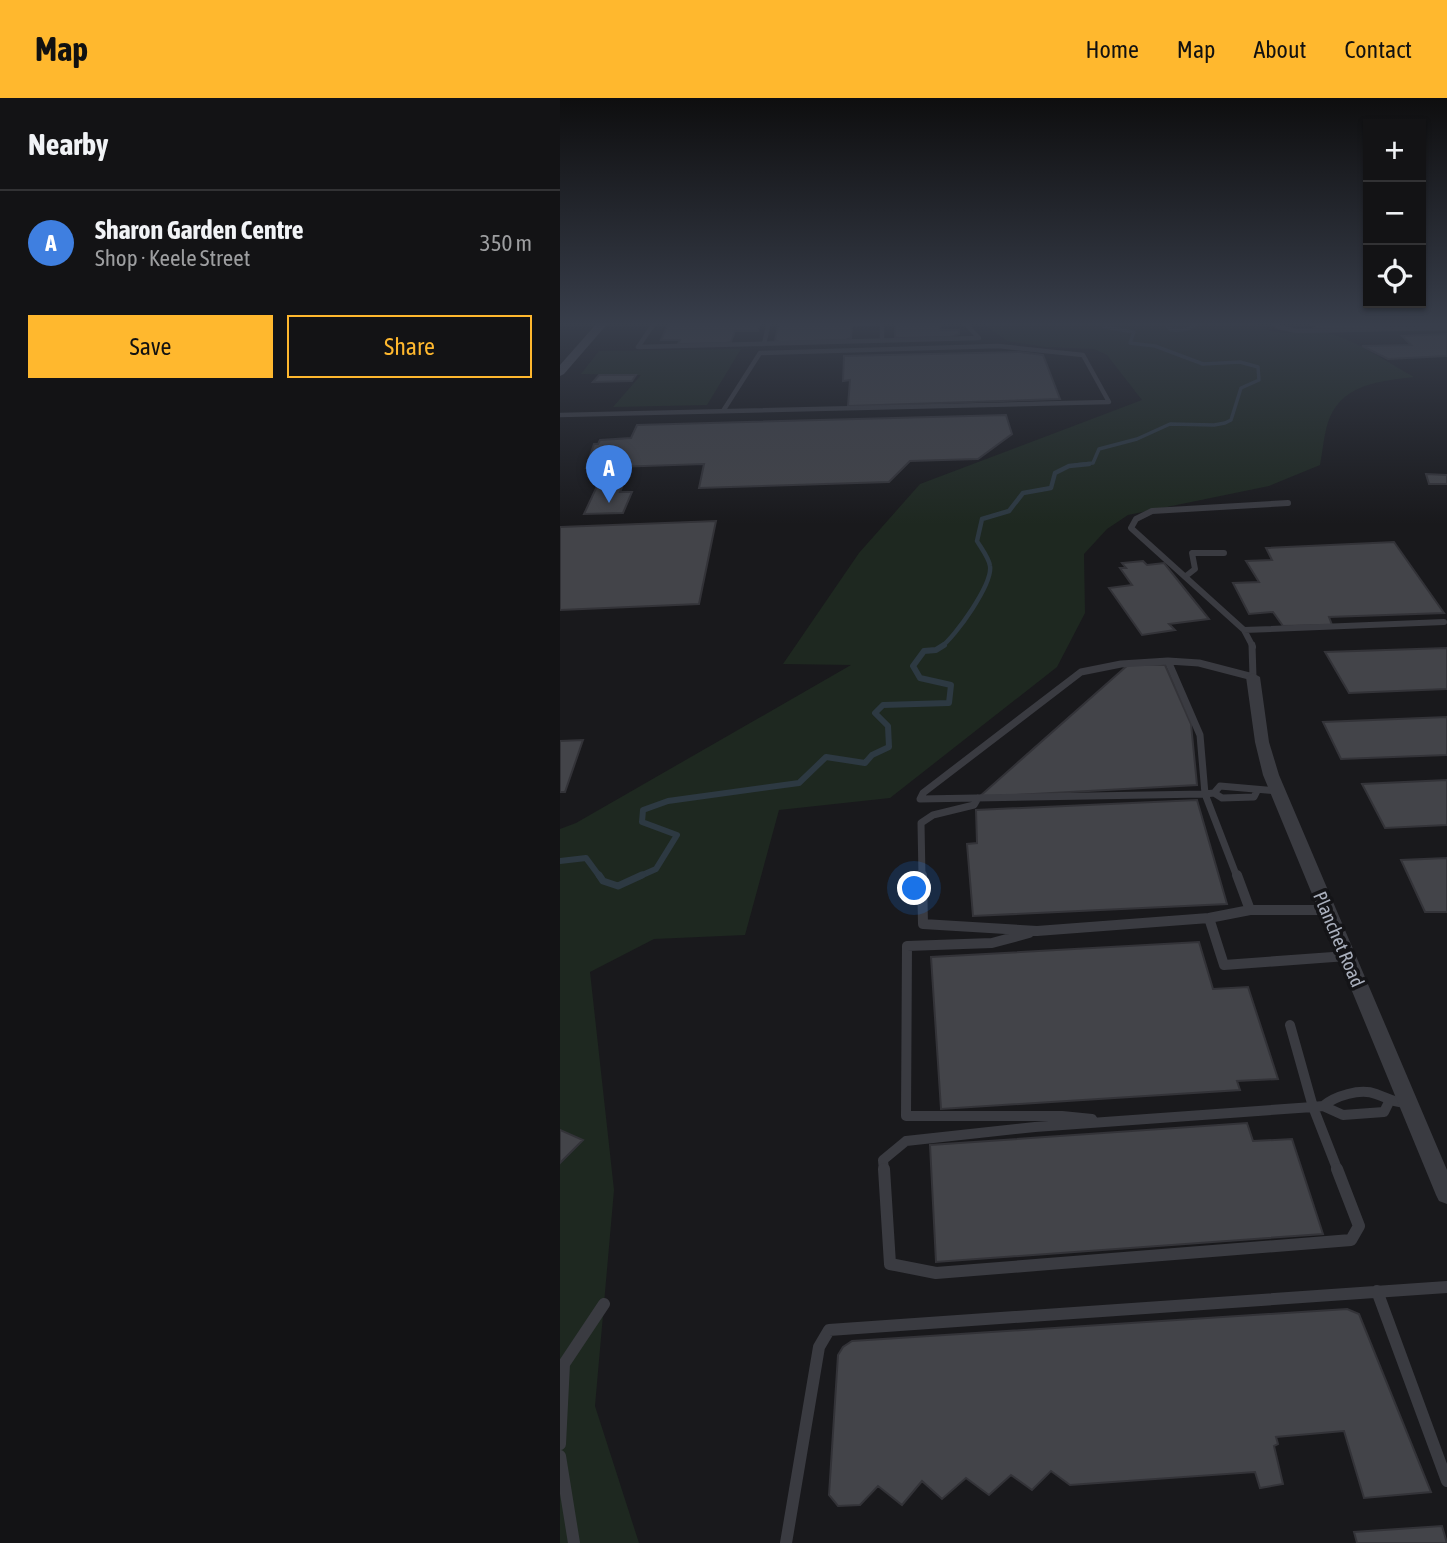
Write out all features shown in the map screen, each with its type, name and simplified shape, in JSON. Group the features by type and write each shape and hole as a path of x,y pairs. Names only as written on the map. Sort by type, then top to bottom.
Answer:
{"street":[{"name":"Planchet Road","path":"1253,677 1265,756 1278,791 1445,1187"}],"lane":[{"path":"723,411 737,389"},
{"path":"560,415 1108,402 1101,389"},
{"path":"1278,791 1257,791 1254,797 1222,798 1209,793 920,799 923,793 1081,672 1121,664 1168,662 1199,663 1253,677 1254,649 1244,630 1131,528 1136,519 1152,511 1288,502"},
{"path":"1186,576 1195,569 1192,553 1224,553"},
{"path":"1244,630 1444,622"},
{"path":"1168,662 1200,735 1209,793 1250,910"},
{"path":"978,797 974,804 933,815 921,823 923,924 1037,931 1209,918 1250,910 1327,910"},
{"path":"1209,918 1224,965 1347,956"},
{"path":"1037,931 992,943 906,946 906,1116 1062,1116 1112,1121"},
{"path":"1290,1026 1318,1106 1359,1226 1352,1240 936,1273 890,1264 883,1160 906,1141 1112,1121 1318,1106 1343,1115 1384,1112 1388,1102"},
{"path":"1318,1106 1335,1096 1374,1093 1388,1102 1408,1103"},
{"path":"786,1543 819,1347 829,1330 1447,1287"},
{"path":"1377,1291 1447,1481"},
{"path":"560,1444 564,1364 604,1304"},
{"path":"560,1456 574,1543"}],"shaded area":[{"path":"628,389 716,389 707,405 613,407"},
{"path":"1134,389 1357,389 1345,397 1330,417 1320,465 1269,486 1128,515 1107,529 1084,554 1085,613 1057,667 890,798 779,810 745,935 654,939 590,972 614,1190 595,1406 639,1543 560,1543 560,829 576,823 851,665 783,664 859,553 920,484 1142,400"}],"building":[{"path":"849,389 1056,389 1060,399 848,406"},
{"path":"1006,415 1012,434 978,459 910,461 889,482 699,488 704,464 586,468 594,444 598,444 600,440 631,438 637,425"},
{"path":"1426,474 1447,475 1447,484 1429,484"},
{"path":"598,484 623,485 620,492 632,492 623,513 584,514"},
{"path":"716,521 699,604 560,610 560,527"},
{"path":"1394,542 1444,613 1329,617 1332,625 1283,626 1273,612 1249,614 1233,583 1259,582 1246,561 1272,560 1266,548"},
{"path":"1143,561 1147,565 1164,563 1209,619 1169,624 1175,630 1142,635 1109,588 1132,585 1120,568 1126,568 1122,563"},
{"path":"1447,648 1447,689 1349,693 1325,652"},
{"path":"1129,664 1165,665 1191,724 1197,785 979,797"},
{"path":"1447,717 1447,755 1341,759 1323,722"},
{"path":"583,740 565,792 560,792 560,741"},
{"path":"1447,780 1447,825 1385,828 1362,784"},
{"path":"1197,800 1227,904 973,916 967,844 977,843 976,810"},
{"path":"1447,858 1447,912 1425,912 1401,860"},
{"path":"1199,942 1213,989 1248,987 1278,1079 1237,1081 1240,1090 941,1109 931,957"},
{"path":"1247,1123 1253,1141 1292,1139 1323,1234 936,1262 930,1145"},
{"path":"560,1130 583,1140 560,1163"},
{"path":"1347,1309 1359,1314 1431,1492 1364,1498 1344,1431 1276,1437 1278,1444 1274,1446 1283,1484 1260,1488 1255,1472 1070,1485 1051,1471 1032,1490 1011,1475 989,1495 966,1478 942,1499 922,1481 902,1505 878,1486 860,1505 838,1506 829,1495 838,1355 843,1347 852,1341"},
{"path":"1442,1526 1447,1543 1357,1543 1354,1532"}],"waterway":[{"path":"1075,465 1093,463 1099,449 1137,439 1170,424 1225,423 1231,420 1241,389"},
{"path":"941,647 972,610 986,585 990,566 977,541 982,519 1009,511 1023,493 1051,488 1055,473 1069,466 1089,464"},
{"path":"638,877 656,869 677,835 642,822 643,810 668,801 799,783 826,757 865,763 872,755 889,747 888,726 875,713 883,705 949,703 951,685 920,678 913,666 924,651 941,647"},
{"path":"560,861 586,858 600,877"},
{"path":"599,875 603,881 618,886 642,875"}],"place":[{"name":"Sharon Garden Centre","path":"609,503"}]}
